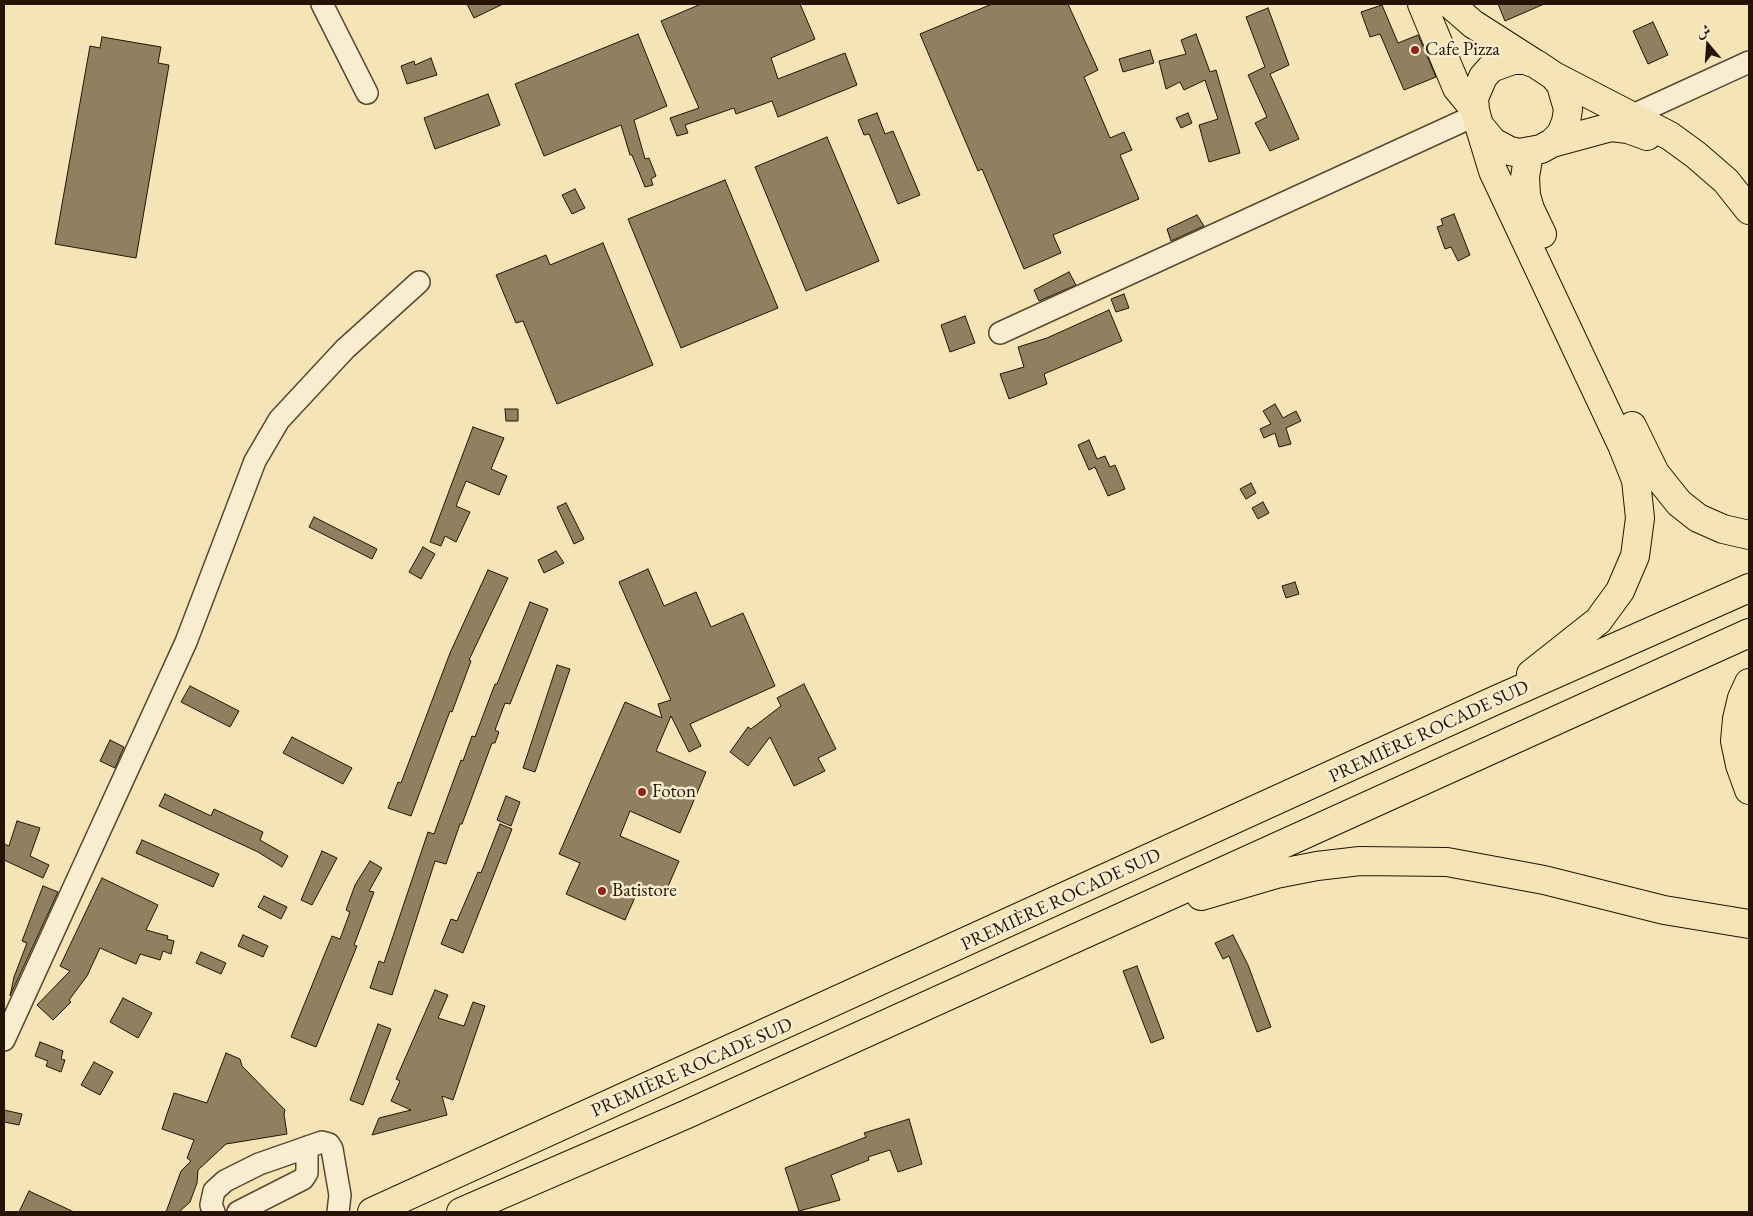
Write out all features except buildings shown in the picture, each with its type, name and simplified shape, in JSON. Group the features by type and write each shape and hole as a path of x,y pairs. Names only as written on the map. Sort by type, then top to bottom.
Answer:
{"highway":[{"path":"1422,4 1457,88 1477,117 1485,134 1501,148 1510,151 1541,148 1611,127 1628,128 1643,134 1690,161 1712,180 1749,230"},
{"path":"1450,4 1473,24 1545,70 1562,85 1568,110 1566,122 1561,134 1541,148 1525,177 1530,209 1655,473 1679,503 1698,518 1723,529 1749,535"},
{"path":"1496,700 1598,621 1620,591 1635,556 1640,518 1636,480 1622,445 1493,171 1477,117 1477,87 1491,68 1513,60 1524,60 1670,136 1726,181 1749,210"},
{"name":"PREMIÈRE ROCADE SUD","path":"372,1212 1496,700 1749,588"},
{"name":"PREMIÈRE ROCADE SUD","path":"461,1212 685,1115 1749,634"},
{"path":"1749,683 1742,698 1735,741 1740,765 1749,790"},
{"path":"1113,920 1284,872 1360,861 1405,860 1447,862 1499,870 1664,910 1749,924"}],"lane":[{"path":"322,4 367,93"},
{"path":"1631,116 1749,62"},
{"path":"1000,333 1477,117"},
{"path":"4,1040 186,642 255,461 279,420 345,349 419,282"},
{"path":"214,1212 211,1205 214,1191 225,1181 259,1164 322,1142 329,1144 332,1149 340,1196 338,1212"},
{"path":"238,1212 303,1179 307,1173 307,1147"}],"place":[{"name":"Cafe Pizza","path":"1415,50"},
{"name":"Foton","path":"642,792"},
{"name":"Batistore","path":"602,891"}]}
